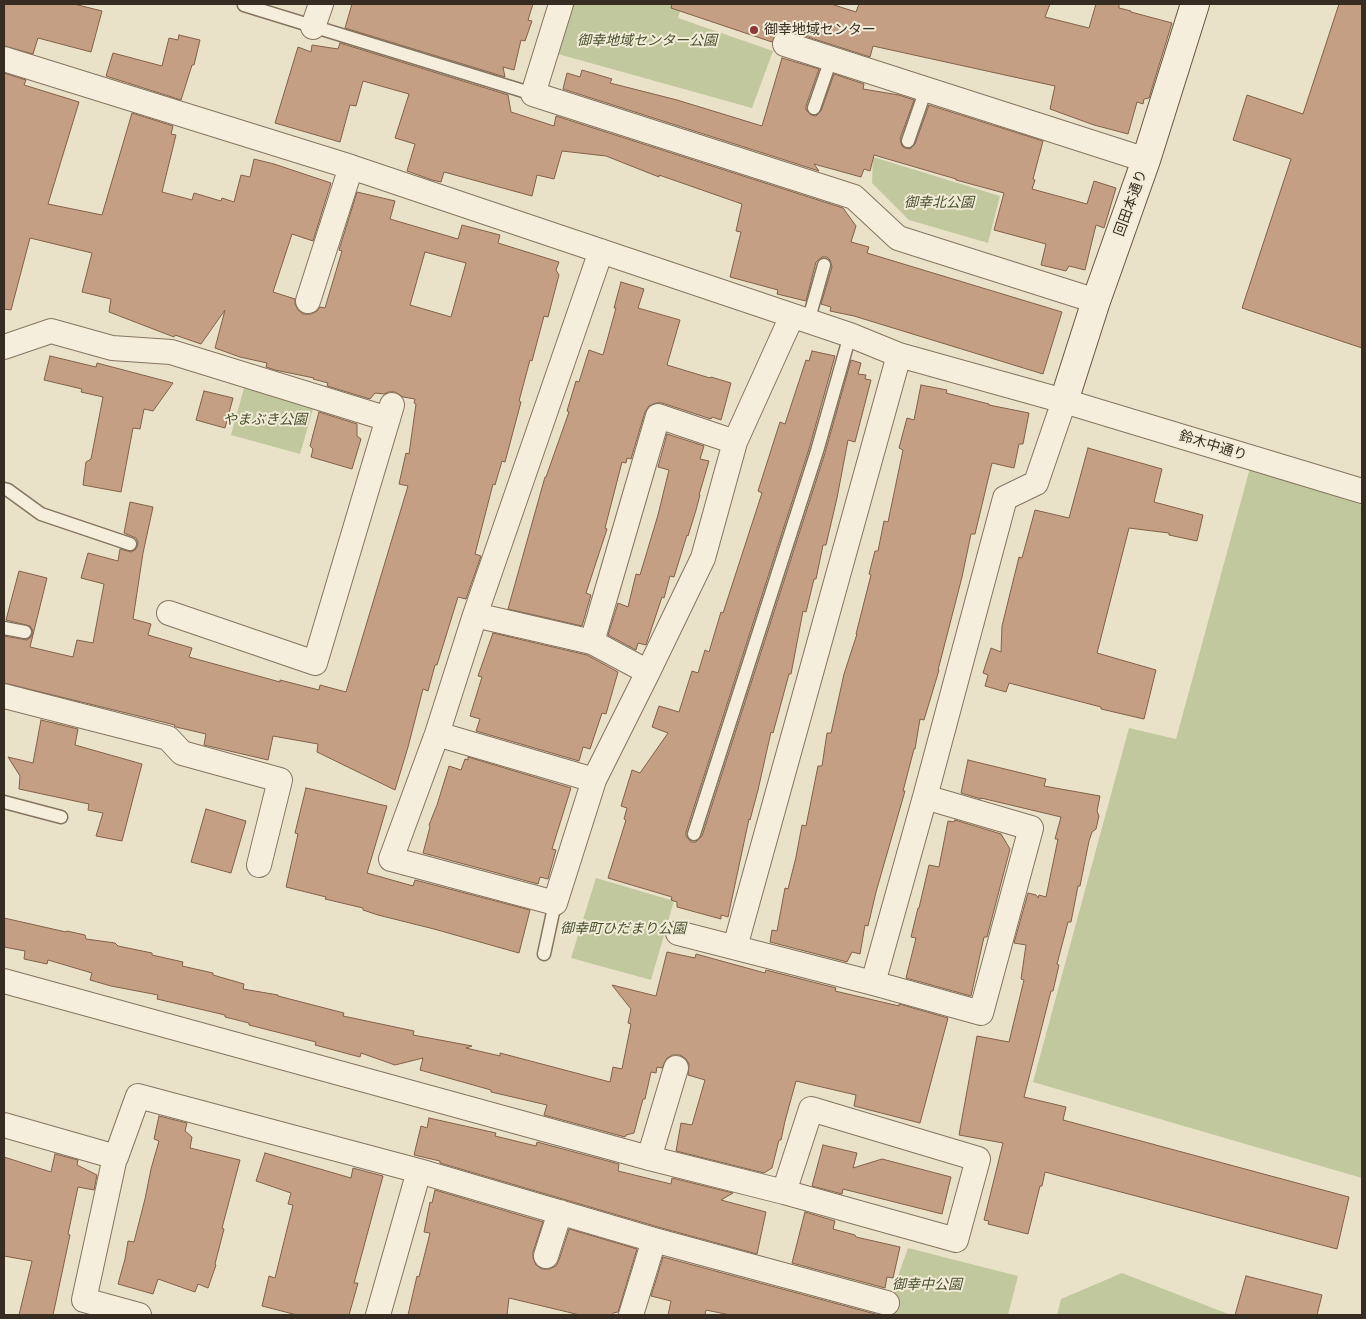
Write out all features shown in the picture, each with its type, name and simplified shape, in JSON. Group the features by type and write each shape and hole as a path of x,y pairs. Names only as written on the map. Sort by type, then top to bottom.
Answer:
{"street":[{"path":"313,26 321,4"},
{"path":"561,4 533,94 854,197 898,238 1096,301"},
{"name":"回田本通り","path":"1064,401 1096,301 1146,160 1190,5"},
{"path":"785,44 1146,160"},
{"name":"鈴木中通り","path":"4,59 351,167 850,336 899,355 1064,401 1362,491"},
{"path":"308,301 351,167"},
{"path":"601,251 475,615 437,734 391,859 555,903 594,780 703,558 735,442 800,319"},
{"path":"4,347 51,331 112,348 171,352 390,412 315,663 169,613"},
{"path":"735,947 899,355"},
{"path":"872,983 925,797 1005,498 1036,483 1064,401"},
{"path":"592,642 658,416 735,442"},
{"path":"475,615 592,642 648,672"},
{"path":"4,696 168,738 182,753 280,780 259,865"},
{"path":"437,734 594,780"},
{"path":"678,933 981,1013 1031,828 925,797"},
{"path":"4,981 956,1240 978,1159 811,1109 784,1192"},
{"path":"649,1158 676,1068"},
{"path":"139,1315 84,1300 115,1157 138,1096 419,1171 654,1240 887,1303"},
{"path":"4,1125 115,1157"},
{"path":"378,1315 419,1171"},
{"path":"546,1256 560,1212"},
{"path":"631,1315 654,1240"}],"lane":[{"path":"244,5 533,94"},
{"path":"814,108 831,59"},
{"path":"908,141 926,89"},
{"path":"800,319 824,266"},
{"path":"694,834 817,451 850,336"},
{"path":"4,489 41,514 130,544"},
{"path":"4,628 25,632"},
{"path":"4,802 61,817"},
{"path":"544,954 555,903"}],"green space":[{"name":"御幸地域センター公園","path":"574,4 682,4 678,18 773,51 752,108 558,54"},
{"name":"御幸北公園","path":"873,157 1000,196 988,243 909,220 872,183"},
{"name":"やまぶき公園","path":"244,388 313,409 300,454 231,435"},
{"path":"1250,468 1362,505 1362,1178 1033,1082 1129,728 1176,739"},
{"name":"御幸町ひだまり公園","path":"596,878 674,901 651,980 571,958"},
{"name":"御幸中公園","path":"908,1248 1018,1276 1008,1315 884,1315"},
{"path":"1122,1273 1231,1315 1057,1315 1061,1299"}],"building":[{"path":"4,4 74,4 102,11 91,52 38,38 33,54 4,46"},
{"path":"352,4 533,4 528,20 532,21 525,41 521,40 514,70 503,67 505,77 345,28"},
{"path":"672,4 831,4 856,12 859,4 1050,4 1045,17 1089,28 1096,4 1119,4 1119,8 1172,23 1149,98 1144,99 1143,104 1137,102 1128,134 1094,125 1050,109 1055,86 873,46 870,57 789,31 782,31 776,34 772,42 671,8"},
{"path":"1339,4 1362,4 1362,348 1242,308 1291,159 1233,140 1247,95 1303,114"},
{"path":"179,35 200,40 194,65 192,65 181,100 106,76 113,53 162,66 169,38 178,40"},
{"path":"340,43 508,95 511,112 554,126 556,116 843,208 856,226 851,242 869,247 867,253 1062,312 1043,374 854,316 830,311 831,307 821,304 832,267 827,257 822,257 816,262 806,301 777,294 778,290 730,277 741,232 736,231 742,204 659,175 659,177 606,156 562,151 554,179 537,175 532,196 444,172 441,182 432,180 407,171 415,144 395,138 409,94 363,81 356,106 350,105 340,142 275,123 298,47 311,52 312,45 338,49"},
{"path":"782,58 819,69 806,106 806,110 811,115 816,116 821,111 834,74 864,84 863,89 899,95 914,100 900,139 902,146 905,148 910,149 915,144 929,105 1043,141 1032,189 1087,204 1094,181 1116,188 1104,228 1096,225 1085,270 1069,266 1066,271 1041,265 1046,244 994,230 1004,193 874,155 870,171 864,169 861,177 814,164 819,171 563,89 567,73 580,77 582,70 612,79 610,83 677,100 762,126"},
{"path":"4,73 26,80 24,85 79,102 48,204 102,215 132,113 173,126 171,134 176,135 162,192 192,200 194,193 221,201 222,198 234,202 241,175 250,177 254,159 331,183 313,241 292,234 273,292 295,299 298,310 303,314 311,314 320,307 325,308 342,251 339,250 357,192 395,201 390,219 458,239 462,225 500,235 498,243 559,262 556,270 559,275 548,317 544,316 532,361 530,360 505,462 502,461 495,485 493,484 475,554 481,556 466,599 458,597 428,691 423,689 395,790 317,752 318,744 273,736 268,760 204,745 206,734 4,683 4,636 27,640 33,633 30,626 6,620 19,571 47,578 30,647 73,657 77,640 93,643 104,584 81,578 88,553 118,561 120,549 131,552 137,547 138,542 136,538 124,533 130,502 153,507 143,553 133,619 151,624 148,635 192,648 189,657 280,682 280,680 319,690 320,685 346,692 408,486 399,484 406,453 409,454 416,404 414,403 415,399 403,397 395,392 389,392 384,394 375,393 370,399 327,386 328,383 314,378 275,370 266,367 267,363 240,357 215,348 225,310 201,344 175,335 174,337 109,312 111,299 82,292 92,253 30,238 11,310 4,309","holes":["425,252 466,263 451,317 410,305"]},
{"path":"621,282 644,289 638,308 680,320 667,365 731,383 721,420 712,417 711,419 662,403 649,406 645,412 631,459 627,458 626,463 622,462 605,528 607,529 586,593 591,595 582,626 508,609 545,477 569,412 567,411 576,381 579,382 589,350 603,355"},
{"path":"812,351 835,356 809,449 686,832 686,836 691,842 696,842 702,836 825,453 851,360 861,363 858,374 866,375 865,379 871,380 855,442 848,440 826,545 823,545 816,579 814,579 806,612 803,611 791,674 789,674 773,733 771,732 758,790 749,819 728,917 721,915 721,919 677,907 677,902 671,900 672,897 608,878 626,820 624,819 627,808 621,806 632,770 640,773 668,733 652,727 659,706 679,712 692,671 698,673 705,650 709,652 762,493 758,491 780,422 785,424 806,360 809,361"},
{"path":"50,356 96,367 97,363 173,383 153,411 144,409 140,429 133,428 121,492 83,485 86,462 91,459 103,397 81,392 82,389 44,380"},
{"path":"921,385 947,390 946,393 989,405 1029,413 1023,444 1019,444 1014,468 992,463 975,534 971,534 939,670 924,720 920,719 915,749 903,791 905,791 868,926 865,925 860,954 852,952 847,962 770,942 772,930 777,931 785,888 788,889 802,825 806,826 818,766 822,766 827,733 831,733 844,674 857,634 875,551 878,551 884,521 888,522 903,450 899,448 907,418 914,420"},
{"path":"204,391 233,398 225,428 196,420"},
{"path":"319,412 357,424 357,436 361,439 352,469 311,457 313,449 310,446"},
{"path":"667,434 704,446 700,459 709,461 696,510 674,577 670,576 664,598 662,597 646,645 638,643 636,650 608,635 618,603 628,607 636,574 640,575 658,515 669,470 658,467"},
{"path":"1088,448 1162,469 1154,502 1203,515 1197,541 1169,535 1169,533 1129,528 1097,653 1156,670 1144,719 1009,683 1006,692 985,686 988,675 983,673 991,648 1001,652 1002,626 1019,557 1022,558 1035,510 1069,518"},
{"path":"493,633 587,655 618,672 606,714 602,713 590,749 583,747 579,761 476,731 480,719 470,716 482,677 478,676"},
{"path":"41,720 78,729 75,745 142,764 122,841 96,836 103,813 88,810 89,804 19,789 20,776 8,757 33,763"},
{"path":"468,757 571,788 552,849 556,850 548,879 540,877 538,884 423,853 429,825 449,766 461,770 465,759 468,760"},
{"path":"968,760 1046,779 1044,786 1100,796 1096,829 1092,832 1089,841 1071,922 1068,922 1057,964 1059,965 1053,991 1051,991 1024,1097 1066,1107 1063,1120 1349,1197 1337,1249 1045,1172 1028,1234 988,1224 989,1221 984,1220 1003,1143 959,1135 977,1036 1009,1042 1024,980 1021,979 1026,945 1014,943 1028,893 1036,895 1038,898 1039,895 1046,897 1058,839 1055,839 1061,817 961,793"},
{"path":"306,788 387,806 367,873 413,886 415,880 530,910 519,953 378,915 363,910 363,908 286,887 298,834 295,833"},
{"path":"206,809 246,821 231,873 191,862"},
{"path":"955,820 1001,834 1010,849 987,937 984,937 971,996 906,978 916,938 911,937 929,865 939,867 948,821 954,822"},
{"path":"4,918 85,935 86,939 115,943 118,946 183,962 182,966 213,973 213,975 244,984 243,989 278,995 344,1013 343,1016 414,1031 413,1035 472,1046 466,1048 500,1056 500,1053 610,1082 613,1067 622,1069 631,1024 628,1023 631,1009 612,985 656,996 667,952 695,958 696,954 765,973 766,970 836,988 835,991 899,1006 899,1004 948,1018 920,1123 854,1106 856,1095 796,1081 772,1168 764,1173 676,1151 681,1123 692,1125 705,1080 688,1075 689,1064 680,1055 673,1055 667,1058 662,1068 657,1067 656,1073 651,1072 634,1133 625,1137 544,1115 547,1105 491,1092 491,1090 420,1070 423,1058 395,1065 361,1053 360,1057 315,1045 316,1042 249,1025 249,1023 225,1017 225,1015 157,999 158,995 90,980 92,973 48,960 47,964 24,959 25,951 4,947"},
{"path":"159,1116 187,1123 185,1131 192,1137 190,1148 240,1160 222,1228 224,1229 216,1265 208,1288 198,1284 195,1292 158,1279 153,1294 118,1284 128,1241 134,1242 145,1199 159,1141 154,1139"},
{"path":"429,1118 496,1133 495,1136 536,1146 537,1142 619,1164 618,1171 671,1184 672,1178 733,1193 721,1200 766,1212 757,1254 658,1227 440,1163 440,1161 414,1155 421,1126 427,1128"},
{"path":"823,1145 857,1153 853,1168 882,1159 951,1177 942,1214 843,1189 842,1194 812,1186"},
{"path":"265,1153 351,1178 353,1168 383,1176 354,1283 358,1283 349,1315 297,1315 262,1306 269,1276 275,1278 293,1205 288,1204 291,1193 256,1181"},
{"path":"55,1154 78,1160 77,1165 97,1175 94,1190 78,1187 53,1315 19,1315 32,1261 4,1256 4,1157 51,1172"},
{"path":"435,1190 543,1222 533,1252 536,1265 542,1269 556,1266 569,1229 637,1249 618,1312 612,1315 580,1315 509,1298 507,1315 408,1315 430,1233 424,1232 430,1202 432,1203"},
{"path":"805,1212 835,1221 833,1229 855,1235 856,1237 900,1247 893,1278 887,1277 885,1288 792,1263"},
{"path":"663,1257 879,1315 730,1315 706,1310 705,1315 668,1315 671,1301 651,1296"},
{"path":"1246,1276 1322,1295 1317,1315 1235,1315"}],"place":[{"name":"御幸地域センター","path":"754,30"}]}
